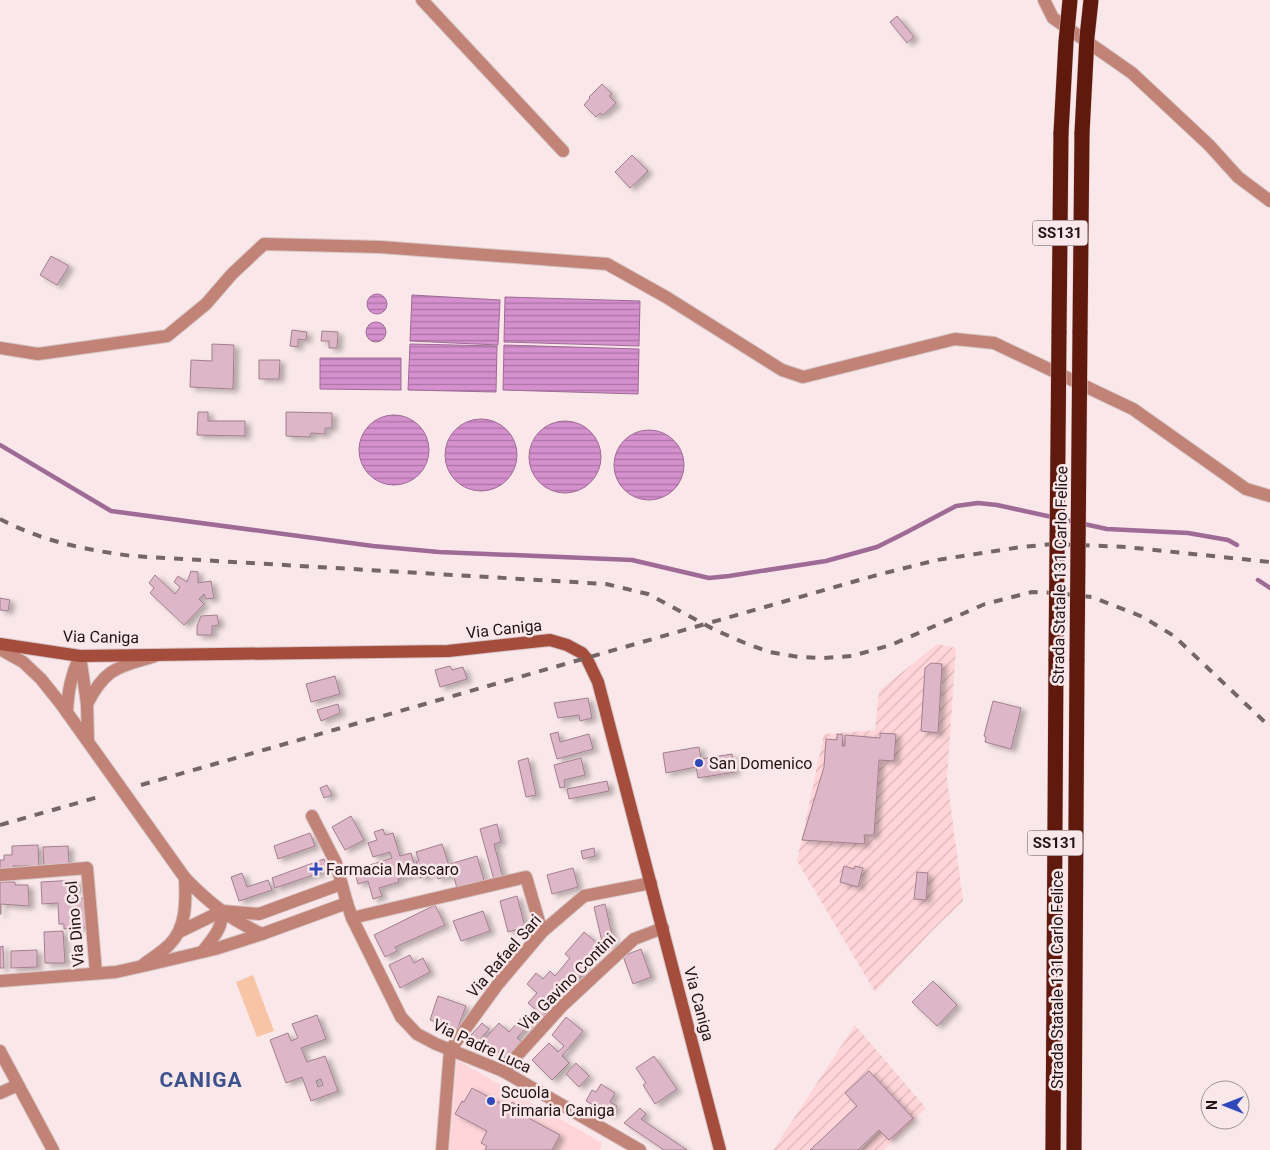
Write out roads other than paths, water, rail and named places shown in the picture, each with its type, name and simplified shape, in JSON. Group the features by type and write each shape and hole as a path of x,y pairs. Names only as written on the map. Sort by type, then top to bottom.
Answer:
{"highway":[{"name":"Strada Statale 131 Carlo Felice","path":"1053,1150 1059,333 1062,133 1070,0"},
{"name":"Strada Statale 131 Carlo Felice","path":"1074,1150 1082,133 1091,0"}],"street":[{"path":"422,0 563,151"},
{"path":"1044,0 1053,18 1132,73 1209,145 1238,177 1270,201"},
{"path":"0,348 38,354 167,336 206,304 232,274 264,244 380,247 607,264 666,297 782,370 803,377 955,339 994,343 1133,409 1246,489 1270,496"},
{"name":"Via Caniga","path":"0,644 80,656 448,651 550,640 567,645 582,653 598,682 720,1150"},
{"path":"0,649 23,662 41,679 88,741 185,878 202,896 222,912 262,934"},
{"path":"88,704 97,685 114,669 160,654"},
{"path":"80,656 88,704 88,741"},
{"path":"67,712 68,690 72,673 80,656"},
{"name":"Via Padre Luca","path":"312,816 336,863 346,903 352,918 401,1017 417,1034 450,1050 503,1071 640,1150"},
{"name":"Via Dino Col","path":"0,875 87,868 96,974"},
{"path":"352,918 526,877 542,932"},
{"path":"140,967 170,944 179,932 185,909 185,878"},
{"name":"Via Rafael Sari","path":"450,1050 498,984 542,932 584,896 651,883"},
{"path":"179,932 222,912 259,914 341,884"},
{"path":"0,981 96,974 140,967 215,949 346,903"},
{"path":"203,951 215,936 222,922 222,912"},
{"name":"Via Gavino Contini","path":"503,1071 562,1006 634,939 663,928"},
{"path":"442,1150 450,1050"},
{"path":"0,1051 53,1150"},
{"path":"0,1093 18,1085"}],"waterway":[{"path":"0,445 111,511 373,546 439,552 632,560 709,578 826,561 877,547 956,506 978,503 997,505 1107,529 1188,533 1228,540 1237,545"},
{"path":"1258,580 1270,588"}],"railway":[{"path":"0,519 31,533 64,544 132,556 606,584 648,594 715,630 745,643 769,652 799,657 852,656 891,645 985,604 1032,592 1092,597 1143,617 1174,636 1270,727"},
{"path":"141,785 877,575 937,560 1054,544 1126,547 1270,562"},
{"path":"0,825 102,796"}],"place":[{"name":"San Domenico","path":"699,763"},
{"name":"Farmacia Mascaro","path":"316,869"},
{"name":"Scuola Primaria Caniga","path":"491,1101"}],"district":[{"name":"CANIGA","path":"201,1080"}]}
